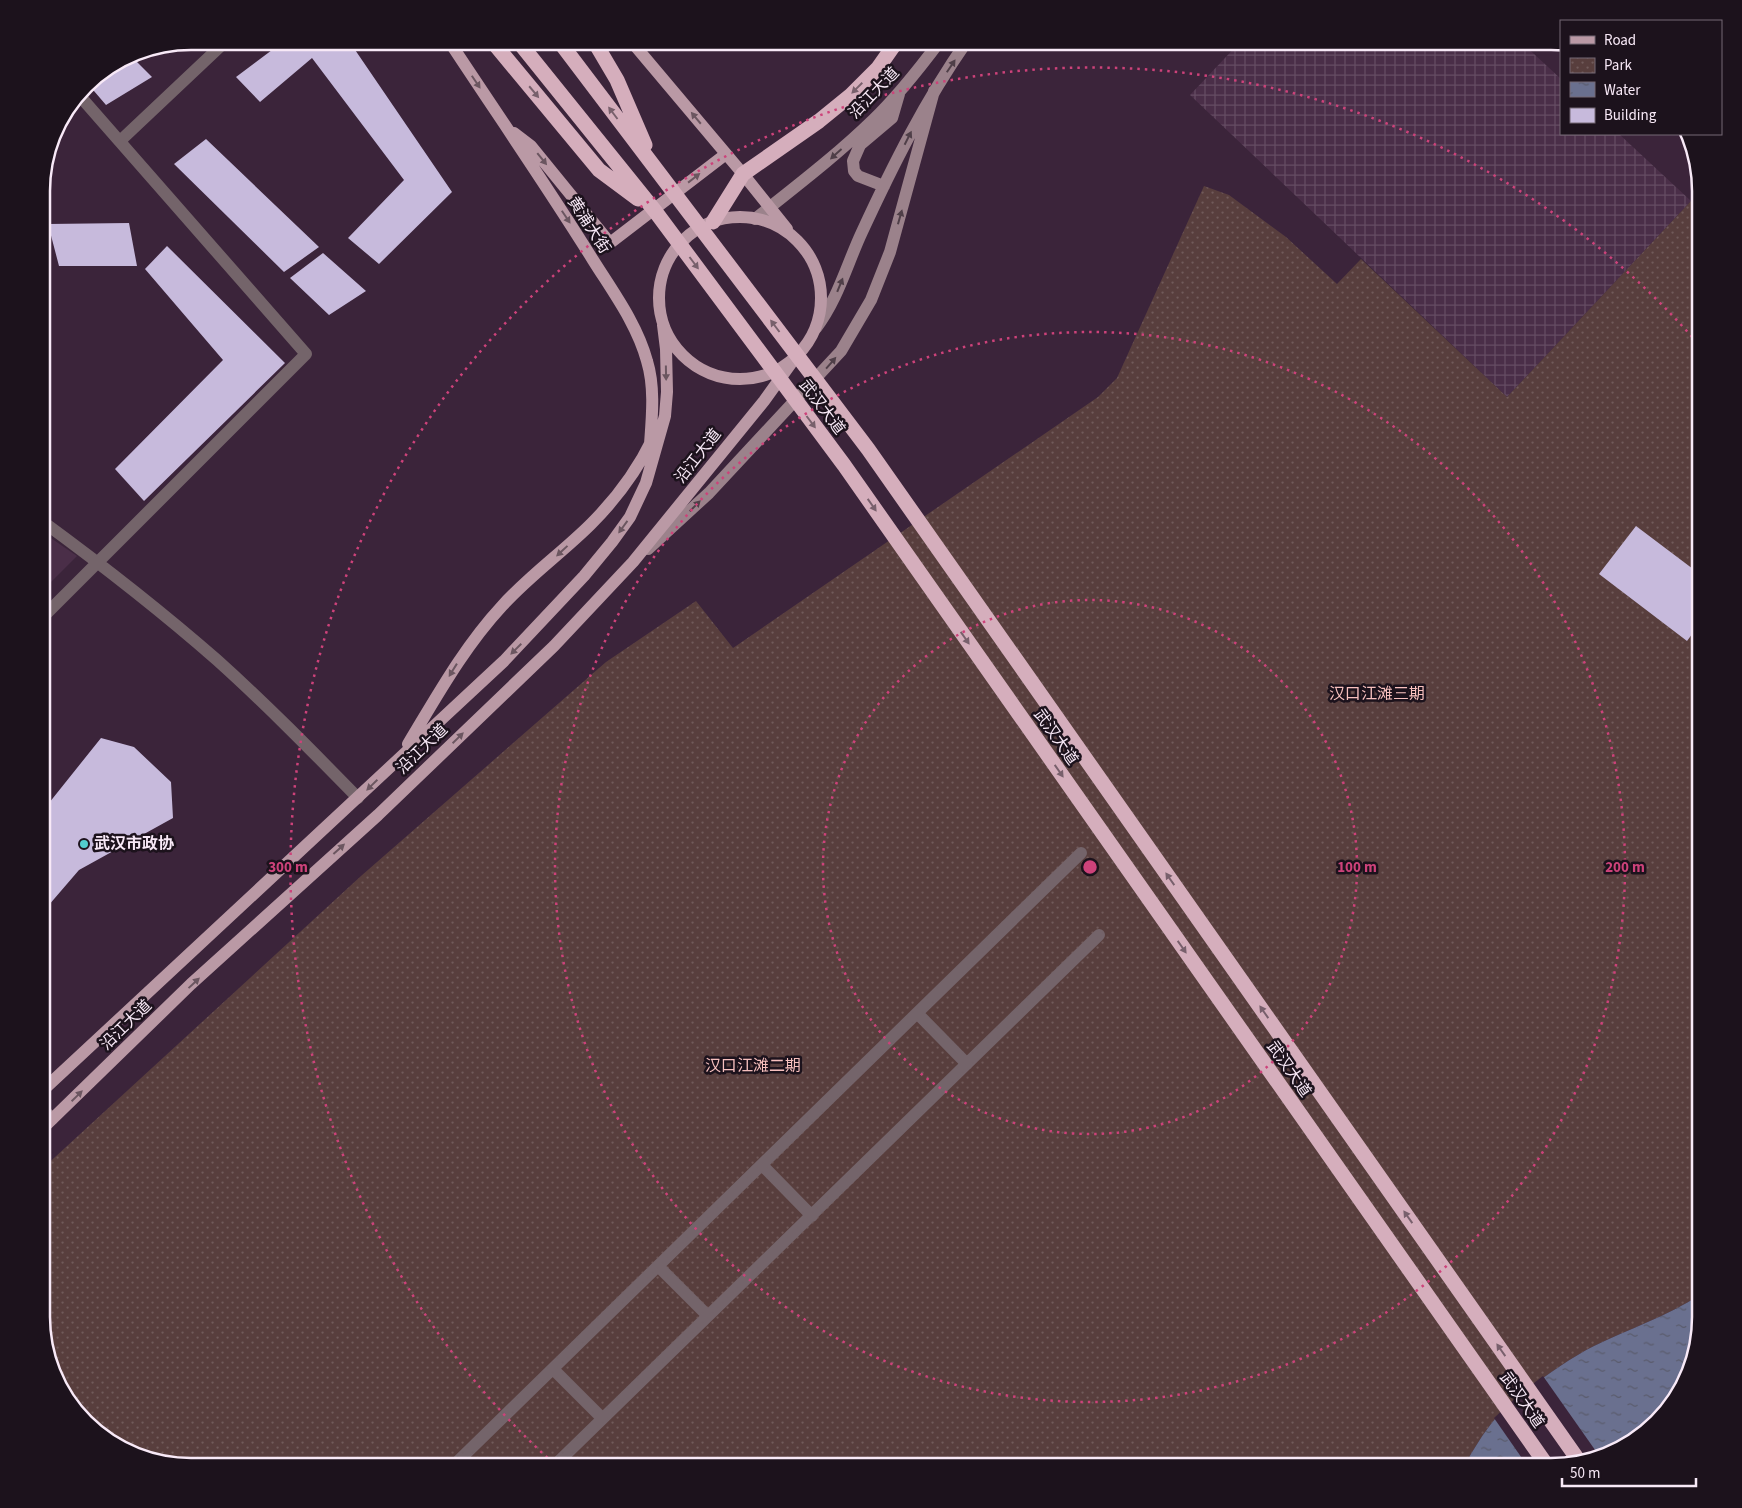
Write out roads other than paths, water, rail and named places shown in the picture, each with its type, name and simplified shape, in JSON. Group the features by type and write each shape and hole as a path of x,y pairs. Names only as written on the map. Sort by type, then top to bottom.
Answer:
{"highway":[{"path":"499,50 599,170 655,211"},
{"name":"武汉大道","path":"525,50 655,211 844,466 1542,1458"},
{"name":"武汉大道","path":"566,50 868,449 1575,1456"},
{"path":"599,50 617,80 654,167"},
{"path":"713,222 743,174 825,116 878,68 891,50"}],"main road":[{"name":"黄浦大街","path":"455,50 579,237 638,337 650,374 652,403 650,444"},
{"path":"639,50 811,259 821,286 821,307 816,328"},
{"name":"沿江大道","path":"755,219 819,168 873,120 900,92 933,50"},
{"path":"793,237 769,222 741,217 713,222 700,227 678,245 664,269 658,297 663,325 669,338 687,360 711,374 739,380 753,379 773,372 792,362 802,352 833,302 857,242 913,127 934,90 961,50"},
{"path":"633,562 709,493 841,351 870,300 890,252 934,90"},
{"path":"884,186 858,176 854,170 853,161 860,145 892,118 900,92"},
{"path":"506,127 531,146 610,244 726,154"},
{"name":"沿江大道","path":"50,1084 521,644 584,576 612,542 630,517 646,483 665,416 666,383 663,325"},
{"name":"沿江大道","path":"52,1119 191,984 378,815 554,646 633,562 764,401 792,362"},
{"path":"398,759 470,643 503,605 591,524 610,504 627,482 665,416"}],"street":[{"path":"120,142 217,50"},
{"path":"50,610 306,354 83,100"},
{"path":"50,527 98,562 218,661 290,729 358,798"},
{"path":"461,1458 1081,853"},
{"path":"561,1458 1099,935"},
{"path":"917,1013 967,1064"},
{"path":"762,1165 812,1216"},
{"path":"658,1266 708,1316"},
{"path":"553,1369 602,1418"}],"water":[{"path":"1692,1300 1692,1326 1687,1354 1681,1371 1668,1395 1657,1410 1637,1429 1605,1447 1579,1455 1560,1458 1469,1458 1495,1419 1542,1379 1569,1360 1594,1346"}],"place":[{"name":"武汉市政协","path":"84,844"}],"park label":[{"name":"汉口江滩三期","path":"1377,694"},
{"name":"汉口江滩二期","path":"753,1066"}]}
